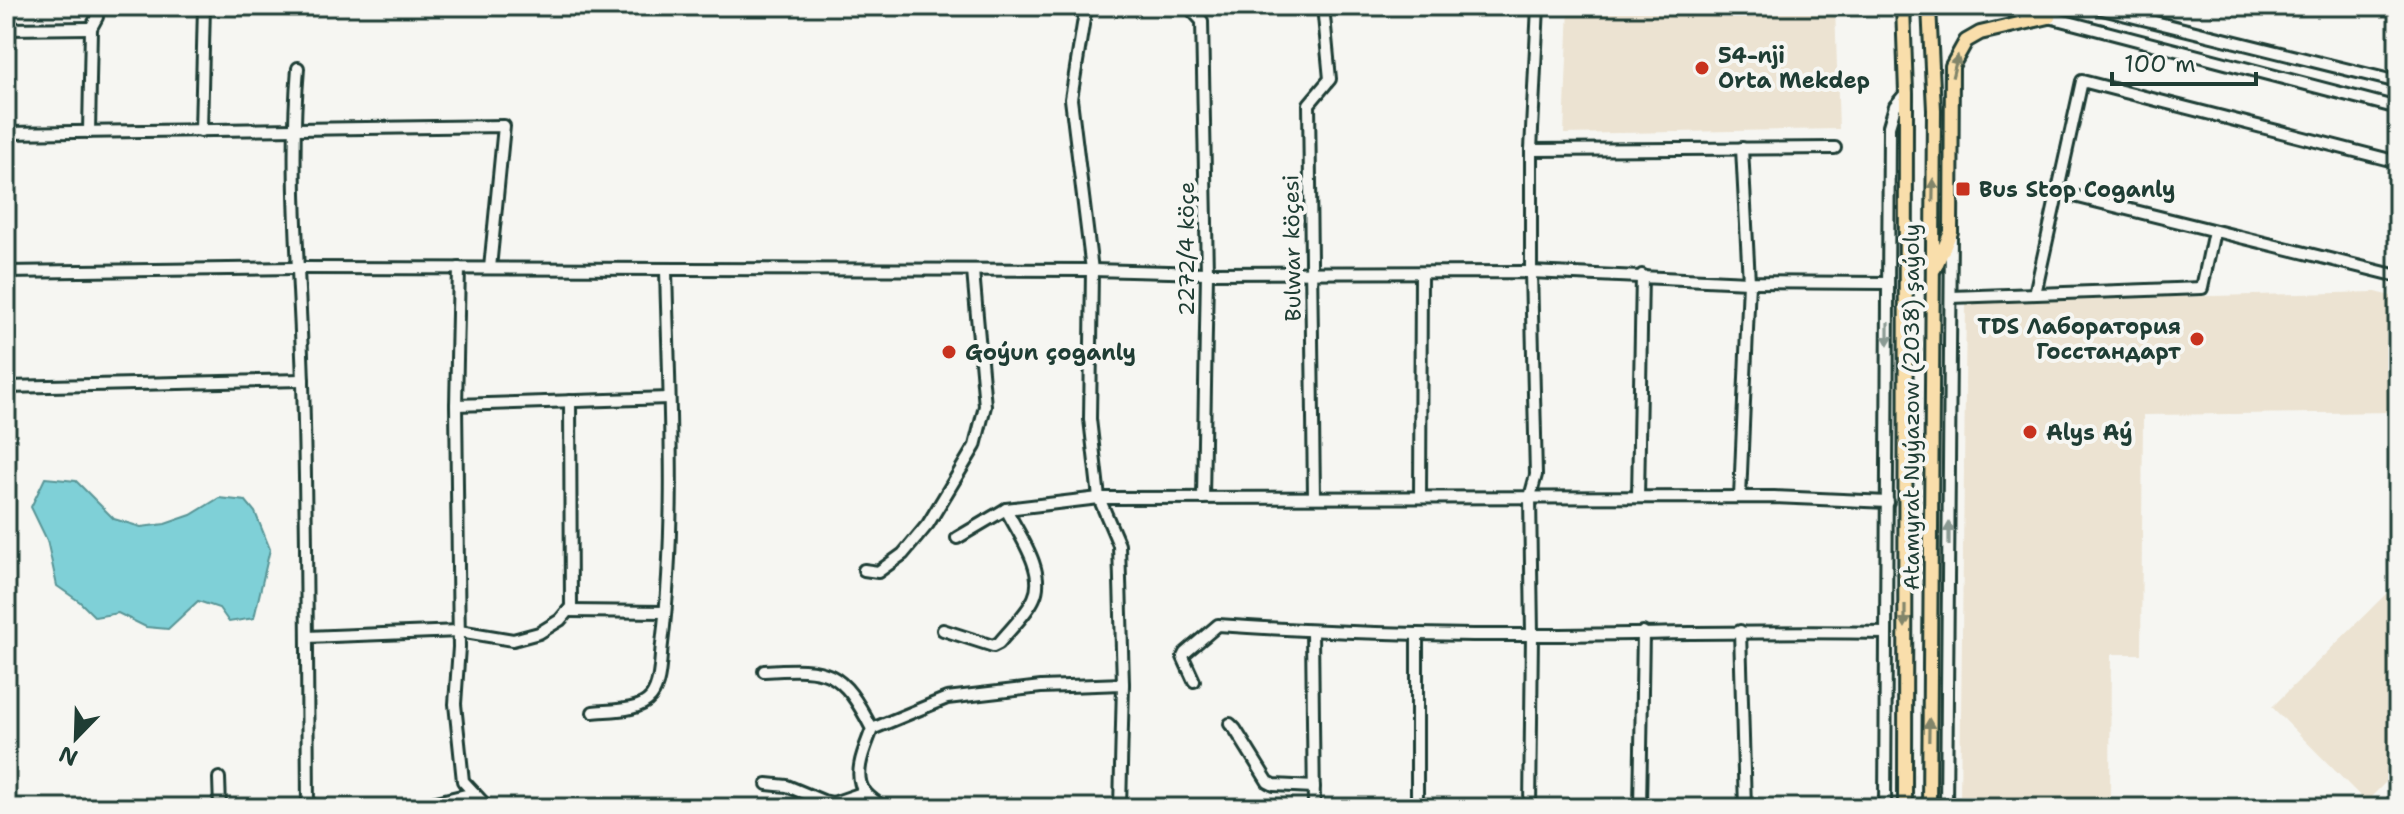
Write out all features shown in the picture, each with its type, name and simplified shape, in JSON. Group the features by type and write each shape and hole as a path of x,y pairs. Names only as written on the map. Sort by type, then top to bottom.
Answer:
{"main road":[{"name":"Atamyrat Nyýazow (2038) şaýoly","path":"1903,6 1906,93 1905,808"},
{"name":"Atamyrat Nyýazow (2038) şaýoly","path":"1929,6 1934,110 1929,808"},
{"path":"2027,6 2049,17"},
{"path":"1931,274 1951,232 1952,66 1966,41 1991,30 2049,17"},
{"path":"1934,110 1951,143"}],"street":[{"path":"89,132 91,28 97,17 97,6"},
{"path":"201,131 204,6"},
{"path":"1086,6 1071,99 1092,270 1090,419 1099,498 1119,545 1123,684 1120,808"},
{"name":"2272/4 köçe","path":"1188,6 1202,21 1207,273 1203,498"},
{"name":"Bulwar köçesi","path":"1314,496 1309,104 1330,79 1323,6"},
{"path":"1530,808 1530,497 1536,475 1531,150 1538,6"},
{"path":"1990,6 2049,17 2398,108"},
{"path":"2091,29 2092,6 2398,82"},
{"path":"2386,6 2398,9"},
{"path":"6,29 91,28"},
{"path":"298,68 292,131 303,380 308,808"},
{"path":"2035,294 2082,81 2398,162"},
{"path":"1885,808 1889,126 1895,106 1906,93"},
{"path":"6,133 504,126 490,268"},
{"path":"1740,497 1749,282 1742,148"},
{"path":"1531,150 1835,148"},
{"path":"2058,192 2398,276"},
{"path":"1951,297 2202,288 2214,231"},
{"path":"1946,808 1951,232"},
{"path":"459,268 456,405 459,631 455,704 463,781 488,808"},
{"path":"6,272 490,268 1313,274 1531,272 1749,282 1888,283"},
{"path":"593,712 641,706 652,697 657,686 665,612 672,480 666,270"},
{"path":"864,570 878,572 903,554 928,524 975,446 985,406 973,271"},
{"path":"1420,496 1421,274"},
{"path":"1638,497 1642,275"},
{"path":"6,387 303,380"},
{"path":"456,405 669,398"},
{"path":"307,637 459,631 513,640 539,633 560,620 571,607 570,401"},
{"path":"957,538 1006,509 1099,498 1740,497 1888,502"},
{"path":"943,630 993,646 999,643 1034,599 1037,577 1033,563 1006,509"},
{"path":"568,611 665,612"},
{"path":"1194,681 1183,657 1218,625 1417,634 1886,633"},
{"path":"1312,631 1314,808"},
{"path":"1740,631 1745,808"},
{"path":"1640,808 1643,632"},
{"path":"1417,634 1417,808"},
{"path":"764,671 809,668 826,674 849,688 872,729"},
{"path":"884,808 865,792 861,782 861,760 872,729 947,698 1041,687 1123,684"},
{"path":"1230,724 1268,782 1314,787"},
{"path":"219,778 220,808"},
{"path":"767,784 787,786 833,803 865,792"},
{"path":"411,808 474,793"}],"shaded area":[{"name":"54-nji Orta Mekdep","path":"1569,6 1835,6 1839,129 1564,134"},
{"path":"2376,292 2398,298 2398,412 2143,415 2141,654 2111,654 2110,800 1960,801 1966,302"},
{"path":"2398,582 2398,770 2366,802 2272,707"}],"water":[{"path":"45,478 76,481 114,519 141,527 165,524 191,515 219,498 246,501 255,512 270,549 254,618 229,622 219,608 198,601 168,629 146,627 118,613 95,617 57,586 47,540 31,507"}],"place":[{"name":"54-nji Orta Mekdep","path":"1702,68"},
{"name":"Bus Stop Coganly","path":"1963,189"},
{"name":"TDS Лаборатория Госстандарт","path":"2197,339"},
{"name":"Goýun çoganly","path":"949,352"},
{"name":"Alys Aý","path":"2030,432"}]}
